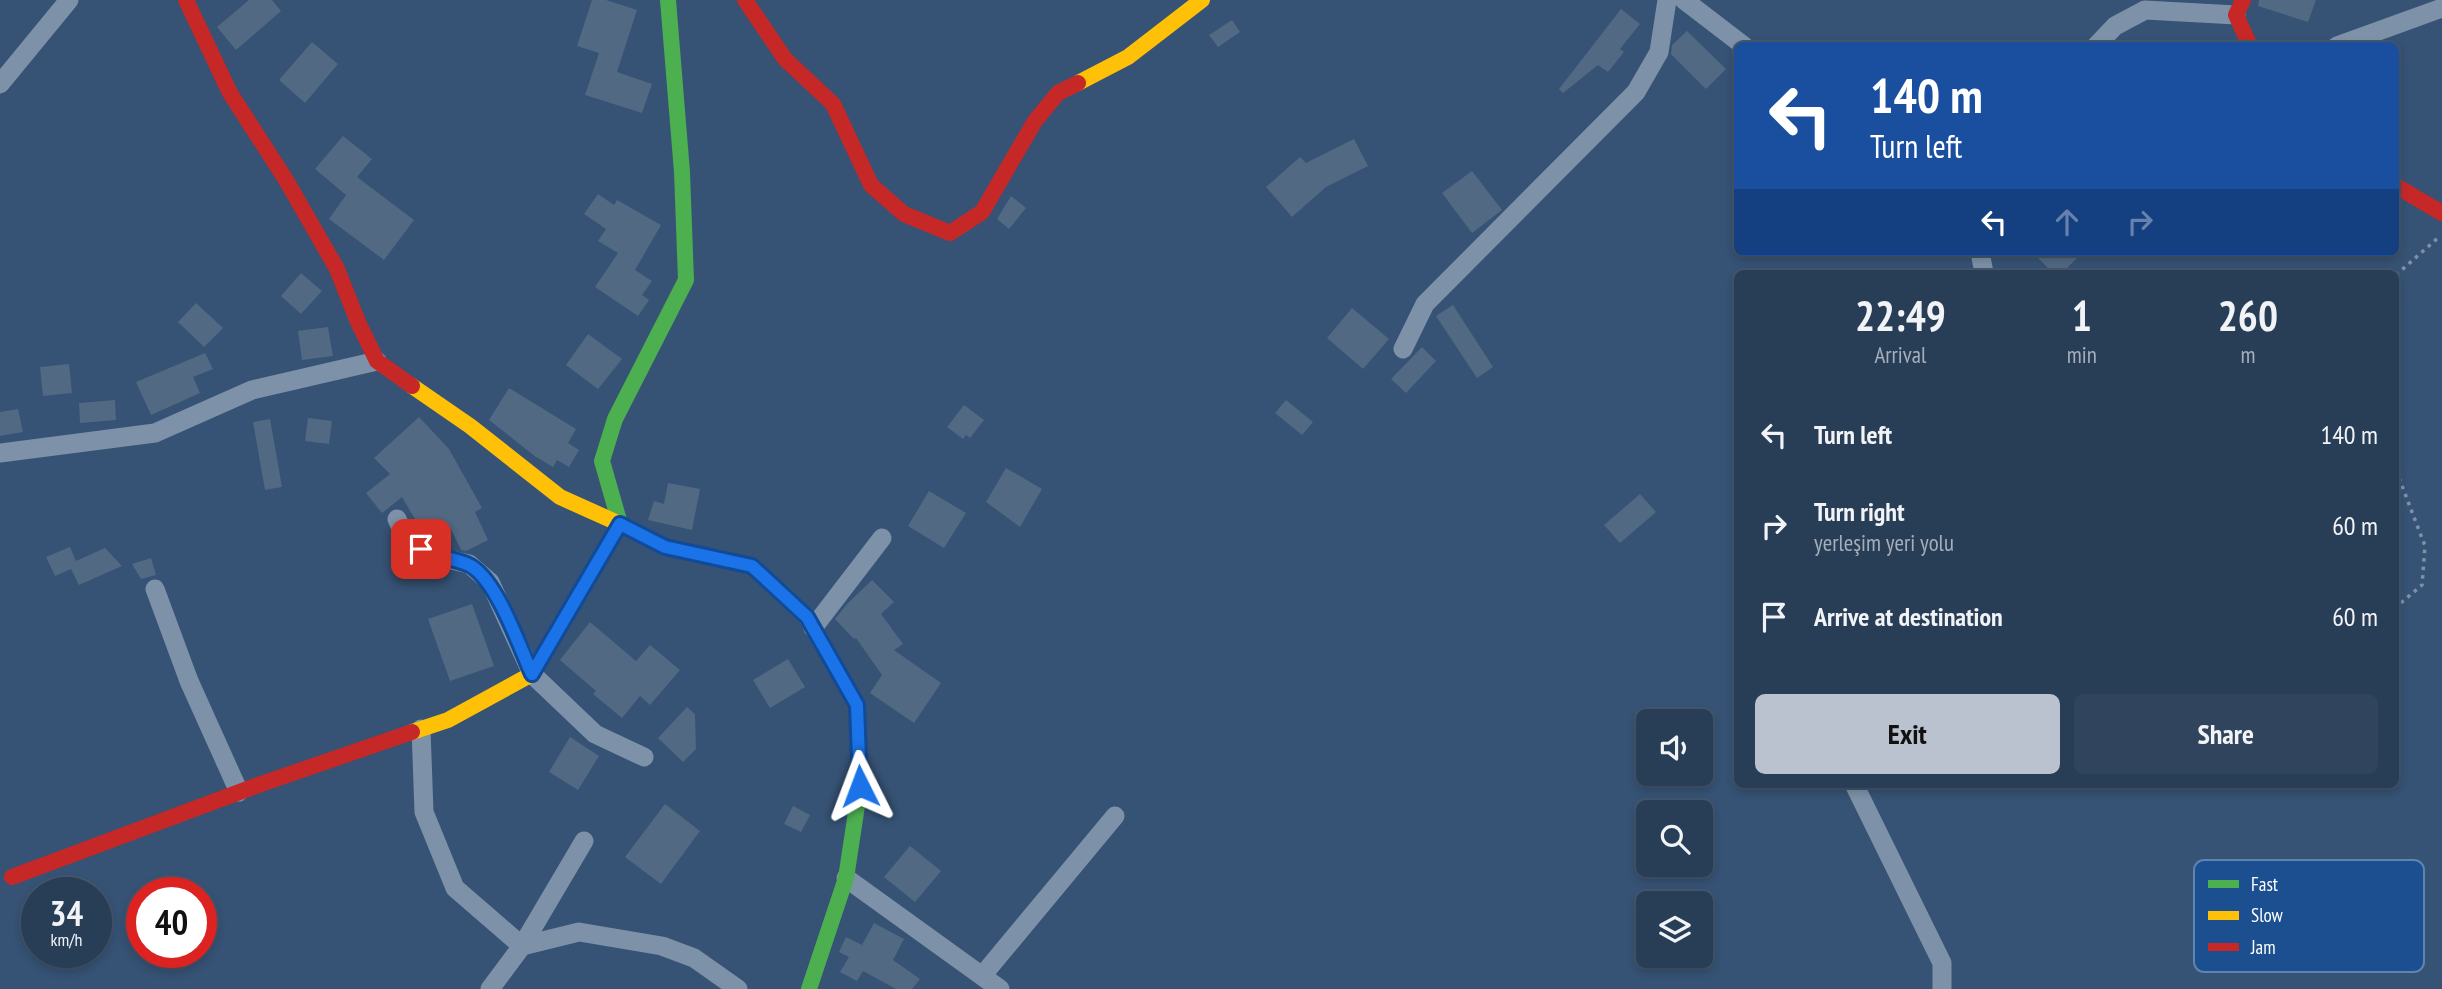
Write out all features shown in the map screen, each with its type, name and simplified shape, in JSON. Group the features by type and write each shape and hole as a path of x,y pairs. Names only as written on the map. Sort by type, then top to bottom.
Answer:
{"street":[{"path":"0,84 69,0"},
{"path":"186,0 230,93 286,180 337,269 377,361 470,426 560,497 665,547 752,566 807,617 857,705 860,786 846,878 809,989"},
{"path":"12,877 239,792 448,720 532,674 620,524 602,461 615,419 686,280 682,172 668,0"},
{"path":"745,0 785,59 833,104 871,185 904,215 950,233 982,212 1035,121 1058,93 1128,57 1202,0"},
{"path":"1403,349 1425,304 1636,92 1660,52 1667,0"},
{"path":"1684,0 1740,42"},
{"path":"2100,42 2115,26 2146,10 2239,7 2249,42"},
{"path":"2348,42 2442,8"},
{"path":"2399,188 2442,213"},
{"path":"0,453 155,433 252,390 377,361"},
{"path":"397,519 408,543 434,556 469,565 490,582 532,674 595,734 644,757"},
{"path":"813,628 882,538"},
{"path":"155,589 189,681 239,792"},
{"path":"421,729 424,812 455,888 522,946"},
{"path":"1856,788 1942,963 1942,989"},
{"path":"982,976 1115,816"},
{"path":"490,989 522,946 584,841"},
{"path":"846,878 1000,989"},
{"path":"522,946 579,932 662,946 694,958 738,989"}],"path":[{"path":"2399,272 2442,234"},
{"path":"2399,478 2425,546 2422,585 2399,604"}],"building":[{"path":"249,0 272,0 281,11 236,50 217,27"},
{"path":"592,0 606,0 637,10 617,72 652,84 642,113 585,95 599,53 577,46"},
{"path":"2259,0 2316,0 2308,22 2258,6"},
{"path":"1621,9 1640,24 1620,49 1624,52 1608,72 1598,65 1563,93 1559,89"},
{"path":"1232,20 1240,32 1218,47 1209,35"},
{"path":"1687,31 1726,69 1706,89 1671,54 1672,45"},
{"path":"312,42 338,64 305,103 279,80"},
{"path":"343,136 372,159 357,177 414,220 384,260 329,219 346,195 315,169"},
{"path":"1354,139 1368,166 1326,187 1292,217 1266,187 1300,157 1306,163"},
{"path":"1472,171 1502,210 1472,233 1442,193"},
{"path":"598,194 614,205 617,200 661,225 635,270 652,281 642,295 649,300 638,316 595,287 618,253 598,241 606,229 584,214"},
{"path":"1011,196 1026,208 1009,229 997,219"},
{"path":"2036,256 2079,256 2065,270 2050,270"},
{"path":"301,273 322,291 301,314 281,296"},
{"path":"196,303 223,328 204,347 178,322"},
{"path":"1453,305 1493,367 1477,378 1436,316"},
{"path":"1352,308 1389,339 1363,369 1327,338"},
{"path":"328,327 333,356 302,360 298,331"},
{"path":"588,334 622,359 598,389 566,365"},
{"path":"1422,347 1436,361 1406,393 1391,379"},
{"path":"205,353 213,369 193,377 200,393 151,415 136,382"},
{"path":"69,364 72,393 43,396 40,367"},
{"path":"509,388 576,429 568,443 579,450 569,467 557,460 553,467 489,420"},
{"path":"115,400 116,420 80,423 79,403"},
{"path":"1286,400 1313,422 1302,435 1275,413"},
{"path":"964,405 984,420 970,438 966,435 963,439 947,427"},
{"path":"18,409 23,432 0,436 0,412"},
{"path":"419,417 449,449 482,508 475,512 488,540 466,551 461,550 450,527 426,538 402,497 382,513 366,493 390,474 374,458"},
{"path":"308,418 332,421 329,444 305,441"},
{"path":"270,419 282,487 265,490 253,422"},
{"path":"1006,468 1042,489 1020,527 986,502"},
{"path":"668,483 700,489 692,530 648,520 654,501 664,504"},
{"path":"929,491 966,513 944,548 908,526"},
{"path":"1640,494 1656,512 1620,543 1604,525"},
{"path":"70,547 76,561 105,548 122,566 79,585 71,569 55,576 46,557"},
{"path":"151,558 156,575 141,579 132,564"},
{"path":"872,580 894,602 881,614 903,644 894,650 941,683 914,723 870,693 882,675 856,638 835,619"},
{"path":"472,604 494,666 450,681 428,619"},
{"path":"590,622 636,661 650,645 680,670 650,705 640,696 622,718 593,694 596,691 560,660"},
{"path":"788,659 805,687 770,708 753,680"},
{"path":"687,707 695,714 696,749 683,762 658,738"},
{"path":"570,737 599,756 578,790 549,772"},
{"path":"665,804 700,831 661,884 625,857"},
{"path":"793,806 810,815 801,832 784,824"},
{"path":"910,846 941,871 915,902 884,877"},
{"path":"874,923 904,939 893,960 920,979 912,989 896,989 863,971 857,981 840,972 849,957 839,952 846,937 862,945"}],"traffic: fast":[{"path":"651,540 620,524 602,461 615,419 686,280 682,172 668,0"},
{"path":"809,989 846,878 860,786 858,738"}],"traffic: slow":[{"path":"1078,83 1128,57 1202,0"},
{"path":"412,386 470,426 560,497 620,524 532,674 448,720 412,732"},
{"path":"651,540 665,547 752,566 806,617 857,705 858,738"}],"traffic: jam":[{"path":"186,0 230,93 286,180 337,269 377,361 412,386"},
{"path":"745,0 785,59 833,104 871,185 904,214 950,233 982,212 1035,121 1058,93 1078,83"},
{"path":"2243,0 2236,15 2248,42"},
{"path":"2399,188 2442,213"},
{"path":"12,877 261,784 412,732"}],"route":[{"path":"421,549 434,556 469,565 490,582 532,674 620,524 665,547 752,566 807,617 857,705 860,786"}]}
